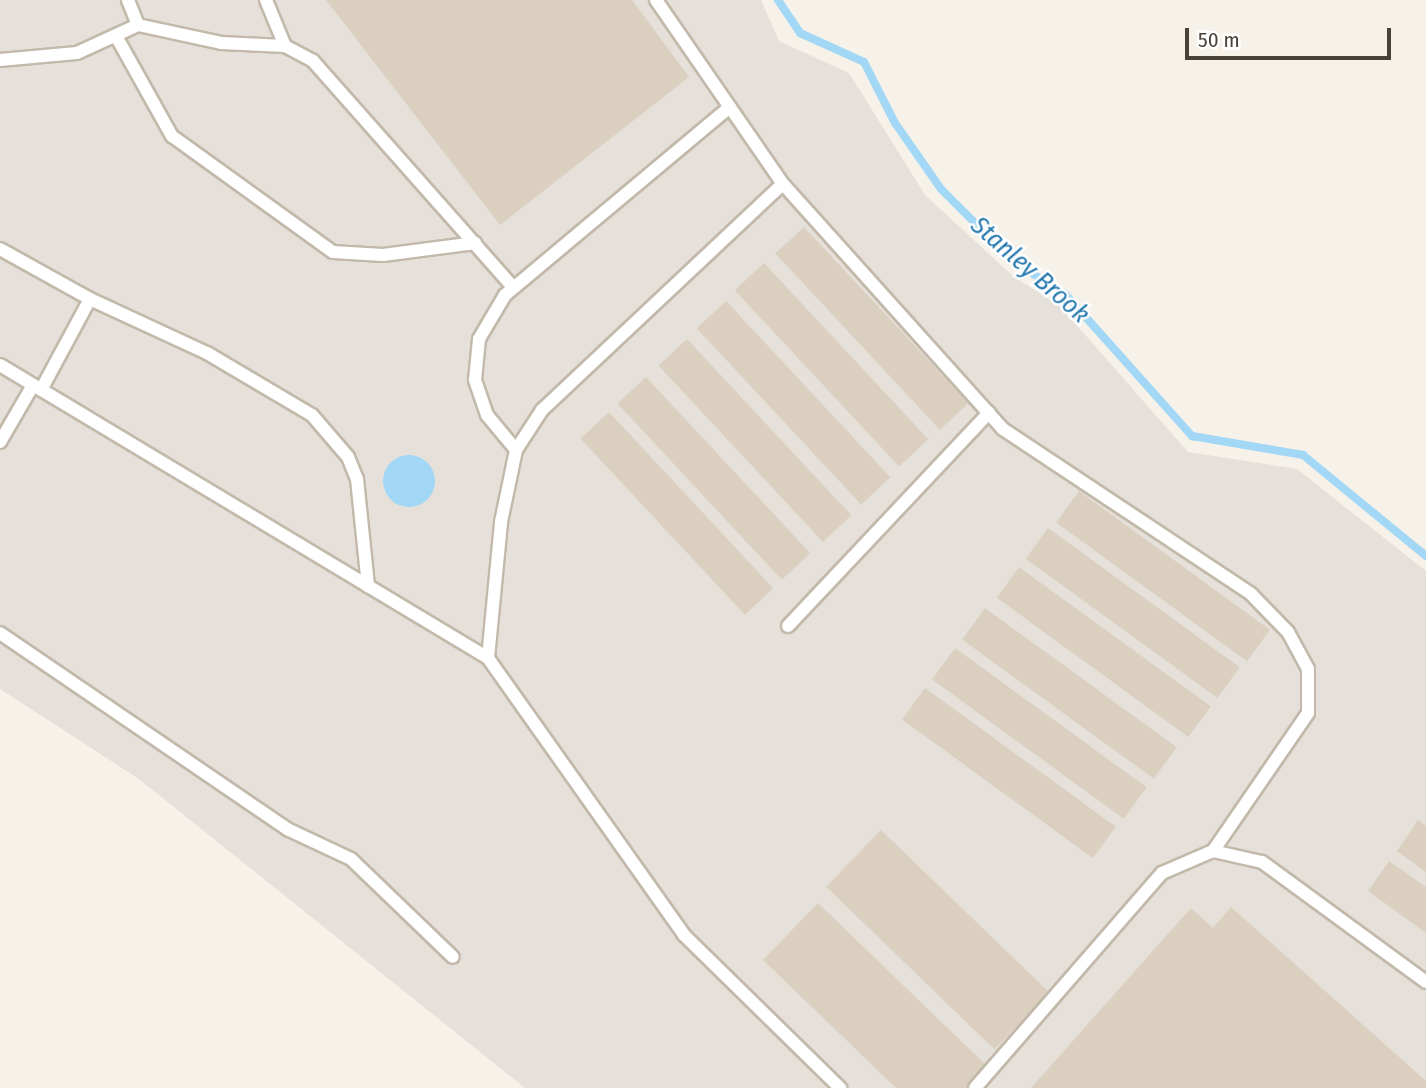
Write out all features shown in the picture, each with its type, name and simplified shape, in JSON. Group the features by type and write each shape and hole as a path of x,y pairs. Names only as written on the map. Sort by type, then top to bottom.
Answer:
{"lane":[{"path":"128,0 138,25"},
{"path":"266,0 285,46 340,85 513,287"},
{"path":"656,0 783,184 1003,429 1251,594 1288,632 1308,669 1308,713 1213,851 1162,873 975,1088"},
{"path":"0,60 77,53 138,25 221,43 285,46"},
{"path":"116,36 172,136 332,252 383,255 475,243"},
{"path":"516,450 487,415 475,380 479,340 513,287 730,107"},
{"path":"488,658 501,522 516,450 542,410 783,184"},
{"path":"0,249 90,299 207,353 312,415 348,457 357,479 368,586"},
{"path":"0,442 90,299"},
{"path":"0,365 488,658 684,935 840,1088"},
{"path":"788,626 989,413"},
{"path":"0,633 287,829 351,859 453,957"},
{"path":"1213,851 1262,862 1426,982"}],"shaded area":[{"path":"0,0 761,0 779,41 849,73 925,195 1014,277 1060,306 1188,452 1297,469 1426,571 1426,1088 525,1088 139,779 0,689"}],"water":[{"path":"409,455 428,462 435,481 428,500 409,507 390,500 383,481 390,462"}],"building":[{"path":"326,0 632,0 689,77 500,225"},
{"path":"804,227 968,403 940,430 775,254"},
{"path":"764,263 928,439 899,467 735,290"},
{"path":"726,301 890,477 861,505 697,328"},
{"path":"687,339 851,515 823,542 658,366"},
{"path":"646,377 810,553 782,580 617,404"},
{"path":"609,412 773,588 745,615 580,439"},
{"path":"1079,491 1270,630 1247,661 1056,523"},
{"path":"1048,528 1240,667 1217,698 1026,559"},
{"path":"1019,567 1211,706 1188,737 997,598"},
{"path":"985,608 1177,747 1154,779 962,640"},
{"path":"955,648 1147,787 1124,819 932,680"},
{"path":"925,688 1116,827 1093,858 902,720"},
{"path":"1418,820 1426,826 1426,872 1397,851"},
{"path":"881,830 1049,993 994,1049 826,887"},
{"path":"1389,861 1426,887 1426,933 1368,891"},
{"path":"818,903 987,1066 966,1088 896,1088 763,960"},
{"path":"1231,907 1426,1081 1426,1088 1031,1088 1191,908 1213,928"}],"waterway":[{"name":"Stanley Brook","path":"778,0 800,33 864,62 895,123 941,189 1014,262 1065,294 1192,436 1303,455 1426,556"}]}
